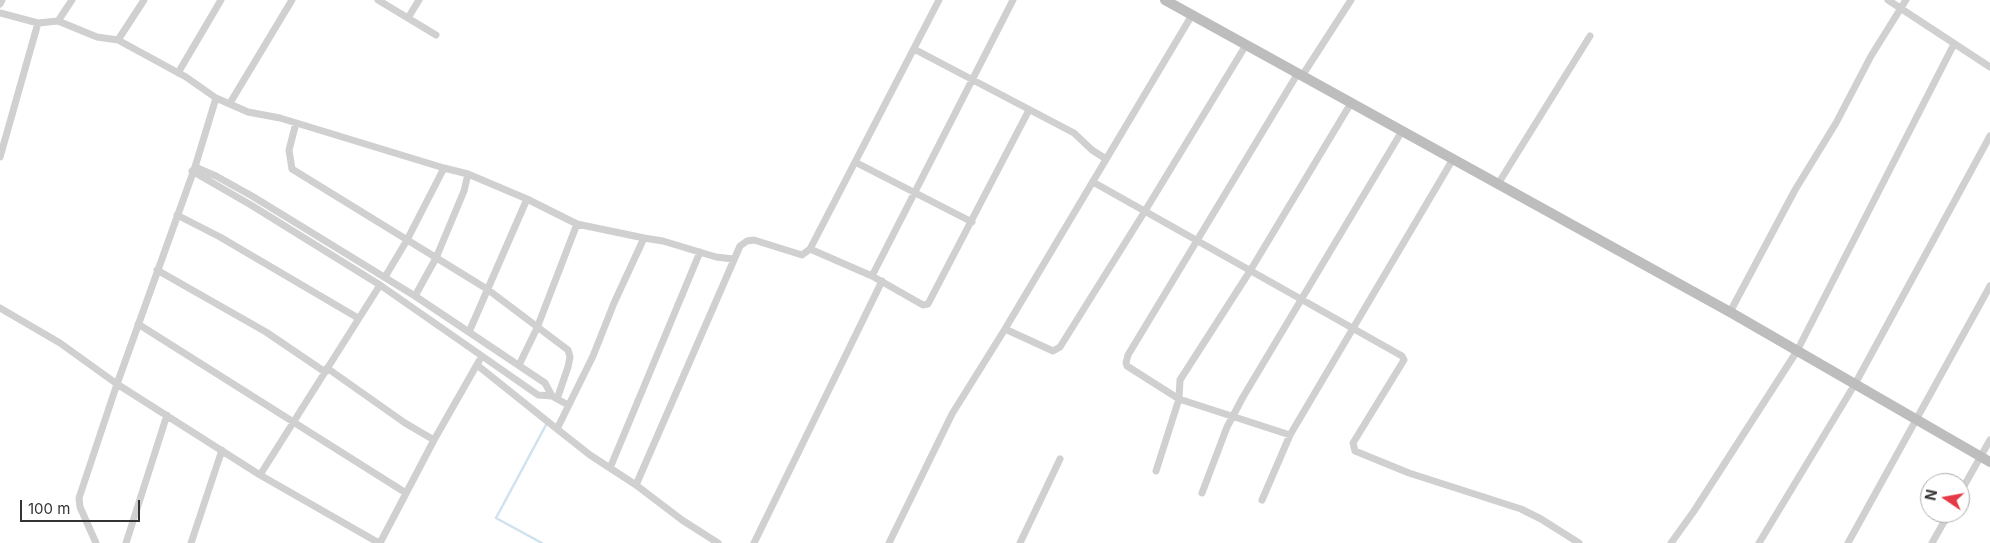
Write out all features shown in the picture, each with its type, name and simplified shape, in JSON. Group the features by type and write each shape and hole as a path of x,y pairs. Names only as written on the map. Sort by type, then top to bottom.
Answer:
{"street":[{"path":"0,4 2,0"},
{"path":"58,21 72,0"},
{"path":"118,40 144,0"},
{"path":"178,73 221,0"},
{"path":"230,103 292,0"},
{"path":"378,0 436,35"},
{"path":"408,18 418,0"},
{"path":"636,485 740,246 747,240 754,240 802,255 810,249 939,0"},
{"path":"872,276 1013,0"},
{"path":"1165,0 1730,312 1985,459"},
{"path":"1290,435 1179,399 1127,366 1126,363 1128,355 1197,241 1300,75 1351,0"},
{"path":"1888,0 1990,67"},
{"path":"1730,312 1795,190 1836,123 1870,56 1906,0"},
{"path":"0,13 38,23 58,21 97,37 118,40 178,73 216,98 248,112 296,123 468,174 527,199 577,224 663,241 716,257 733,259"},
{"path":"889,543 952,414 1005,329 1192,15"},
{"path":"0,157 38,23"},
{"path":"1498,184 1590,36"},
{"path":"1671,543 1694,511 1797,350 1954,44"},
{"path":"1005,329 1053,351 1060,347 1246,45"},
{"path":"914,49 1074,134 1092,150 1106,159"},
{"path":"96,543 80,507 79,498 216,98"},
{"path":"1156,471 1179,399 1180,380 1250,271 1351,103"},
{"path":"810,249 872,276 923,304 928,304 1029,110"},
{"path":"296,123 288,150 292,170 487,289 568,350 570,357 568,367 555,398"},
{"path":"1202,493 1233,416 1402,131"},
{"path":"1759,543 1855,384 1990,136"},
{"path":"1262,500 1290,435 1453,159"},
{"path":"855,162 972,222"},
{"path":"385,277 407,240 444,168"},
{"path":"193,169 216,176 385,277 545,383 555,398"},
{"path":"193,169 380,285 538,395 555,398 568,405"},
{"path":"415,296 436,258 464,191 468,174"},
{"path":"1092,182 1402,356 1404,360 1353,443 1355,451 1409,473 1521,509 1579,543"},
{"path":"469,332 527,199"},
{"path":"177,215 220,237 358,318"},
{"path":"519,365 537,328 577,224"},
{"path":"557,429 593,356 614,303 644,238"},
{"path":"610,468 700,252"},
{"path":"157,270 266,332 434,440"},
{"path":"754,543 882,281"},
{"path":"260,474 380,285"},
{"path":"1848,543 1990,286"},
{"path":"0,308 60,343 117,384 260,474 380,543 434,440 483,355"},
{"path":"138,324 406,493"},
{"path":"477,365 590,455 718,543"},
{"path":"126,543 167,416"},
{"path":"1970,479 1985,459 1990,440"},
{"path":"191,543 222,450"},
{"path":"1020,543 1060,459"},
{"path":"1932,543 1943,523"}],"waterway":[{"path":"542,543 496,518 547,423"}]}
